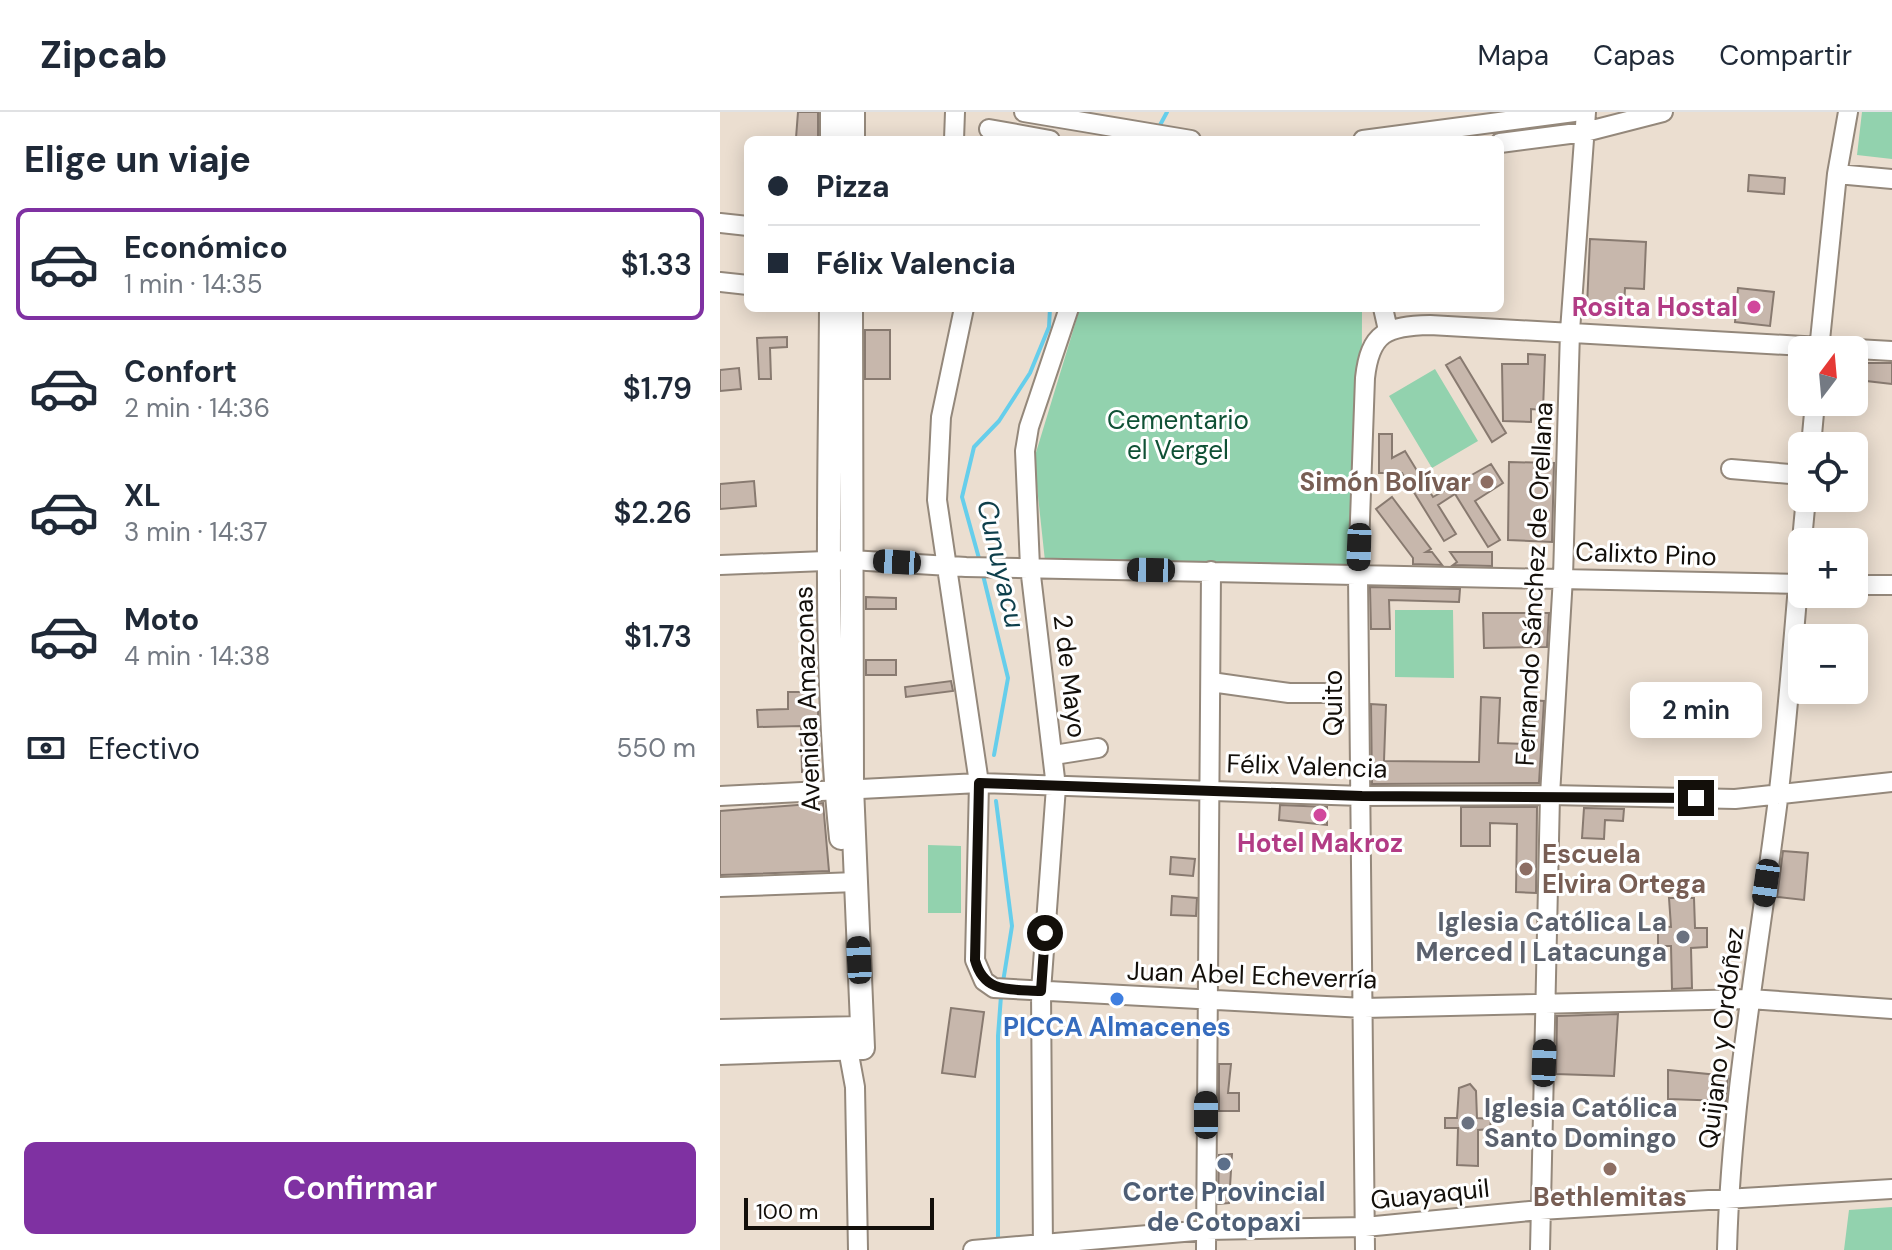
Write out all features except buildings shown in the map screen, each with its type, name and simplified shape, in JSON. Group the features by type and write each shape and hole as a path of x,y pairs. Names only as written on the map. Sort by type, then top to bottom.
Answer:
{"main road":[{"path":"832,112 832,136"},
{"path":"853,112 853,136"},
{"name":"Avenida Amazonas","path":"831,312 844,787 851,882 855,1038"},
{"name":"Avenida Amazonas","path":"840,561 851,312"},
{"path":"720,1031 855,1038"},
{"path":"720,1053 855,1038"}],"street":[{"path":"954,136 955,112"},
{"path":"997,131 1013,112"},
{"path":"1024,112 1160,136"},
{"path":"1407,136 1574,112"},
{"name":"Fernando Sánchez de Orellana","path":"1540,1250 1550,795 1563,577 1570,331 1586,112"},
{"path":"1504,142 1585,132 1663,112"},
{"path":"1821,336 1837,174 1846,117"},
{"path":"997,131 1026,136"},
{"path":"1837,174 1892,179"},
{"path":"720,223 744,226"},
{"path":"720,282 744,285"},
{"path":"963,312 941,417 937,500 979,783"},
{"name":"2 de Mayo","path":"1043,1248 1041,991 1056,787 1030,567 1025,451 1029,427 1068,312"},
{"path":"1384,312 1388,330 1430,325 1570,331 1788,347"},
{"name":"Quito","path":"1365,1250 1358,576 1367,361 1376,341 1388,330"},
{"path":"1868,350 1892,351"},
{"path":"1731,469 1788,474"},
{"name":"Calixto Pino","path":"720,565 840,561 966,567 1788,584"},
{"path":"1206,1250 1211,571"},
{"path":"1868,585 1892,585"},
{"name":"Quijano y Ordóñez","path":"1727,1250 1728,1198 1750,999 1778,797 1798,608"},
{"path":"1211,682 1289,693 1324,693"},
{"path":"1054,755 1098,748"},
{"name":"Félix Valencia","path":"720,796 844,787 979,783 1362,796 1778,797 1892,782"},
{"name":"Juan Abel Echeverría","path":"979,783 975,960 984,981 994,988 1364,1008 1750,999 1892,1009"},
{"path":"720,887 851,882"},
{"name":"Avenida Amazonas","path":"855,1038 858,1250"},
{"name":"Guayaquil","path":"973,1250 1043,1248 1207,1230 1365,1227 1540,1210 1892,1189"}],"green space":[{"path":"1862,112 1892,112 1892,159 1857,155"},
{"name":"Cementario el Vergel","path":"1079,312 1362,312 1361,565 1045,561 1034,459"},
{"path":"1435,369 1478,441 1432,468 1389,396"},
{"path":"1395,610 1453,610 1454,678 1395,677"},
{"path":"928,845 961,846 961,913 928,913"},
{"path":"1892,1207 1892,1250 1844,1250 1849,1210"}],"waterway":[{"name":"Cunuyacu","path":"1159,127 1167,112"},
{"name":"Cunuyacu","path":"980,562 962,497 974,447 999,421 1030,373 1049,327 1050,312"},
{"name":"Cunuyacu","path":"983,575 1008,678 994,755"},
{"name":"Cunuyacu","path":"996,801 1012,926 1003,982"},
{"name":"Cunuyacu","path":"998,1241 998,1036 1001,996"}],"place":[{"name":"Rosita Hostal","path":"1754,307"},
{"name":"Simón Bolívar","path":"1487,482"},
{"name":"Hotel Makroz","path":"1320,815"},
{"name":"Escuela Elvira Ortega","path":"1526,869"},
{"name":"Iglesia Católica La Merced | Latacunga","path":"1683,937"},
{"name":"PICCA Almacenes","path":"1117,999"},
{"name":"Iglesia Católica Santo Domingo","path":"1468,1123"},
{"name":"Corte Provincial de Cotopaxi","path":"1224,1164"},
{"name":"Bethlemitas","path":"1610,1169"}],"route":[{"path":"1045,933 1041,991 994,988 984,981 975,960 979,783 1362,796 1696,798"}]}
